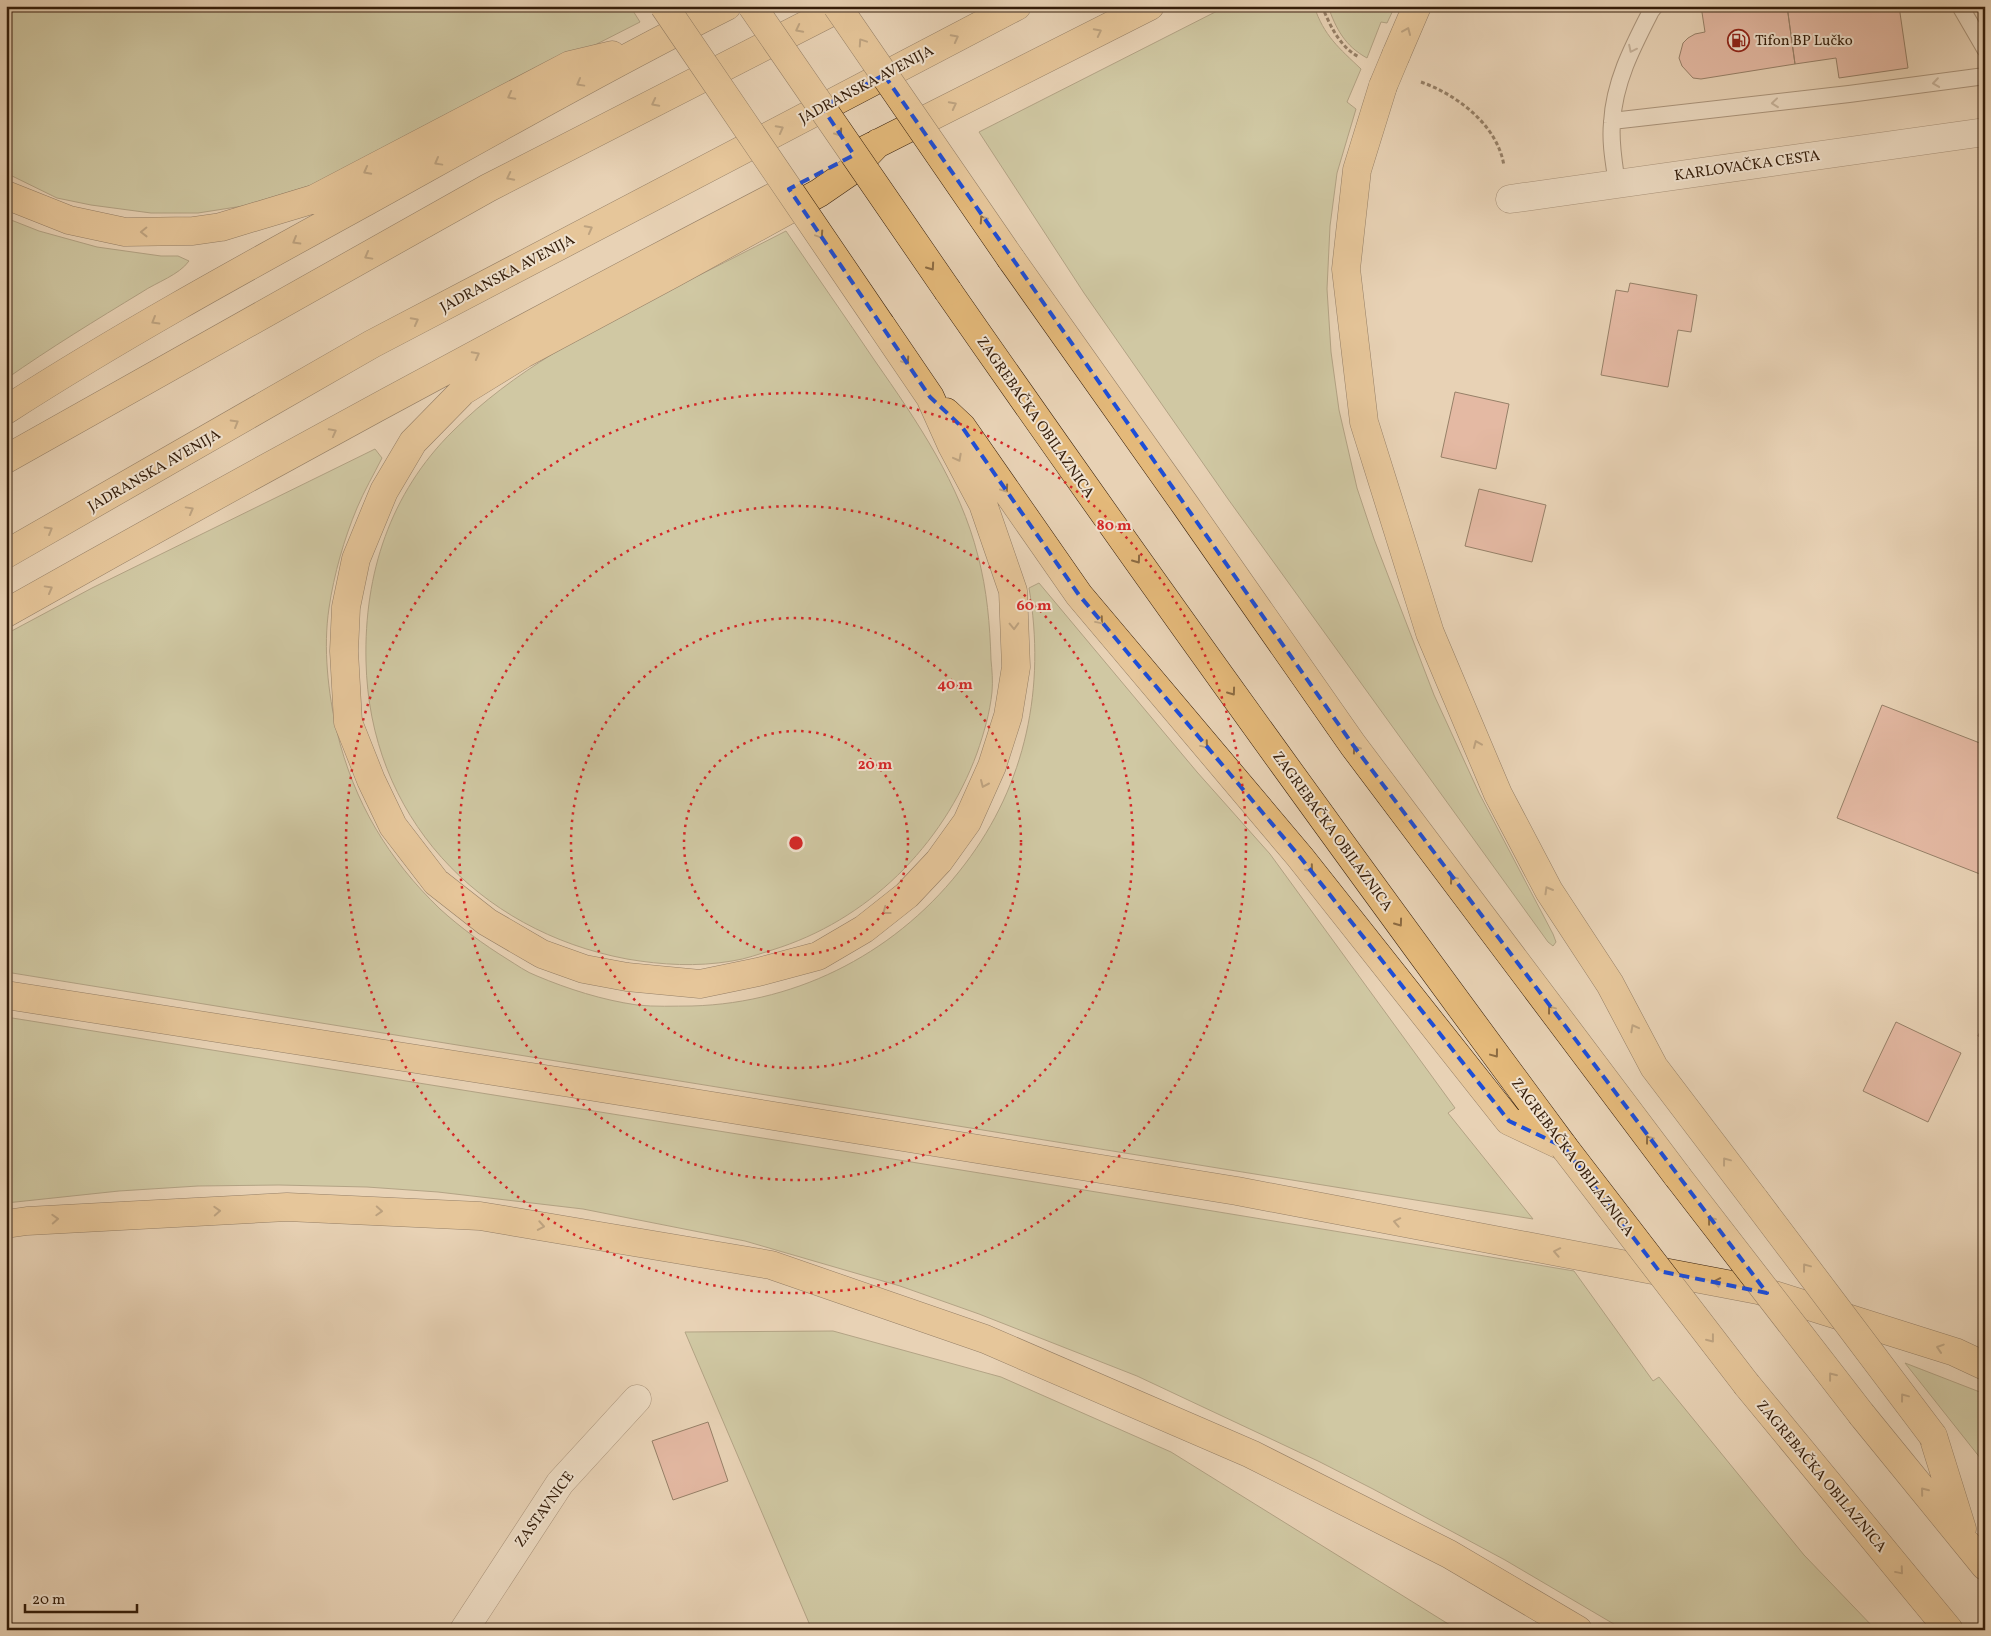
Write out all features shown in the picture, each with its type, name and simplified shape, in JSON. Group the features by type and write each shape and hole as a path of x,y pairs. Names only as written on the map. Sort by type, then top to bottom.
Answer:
{"highway":[{"path":"664,6 881,325 930,398 982,504 1013,591 1016,668 1008,716 992,766 967,822 939,861 907,895 864,929 818,956 758,972 700,984 627,977 584,969 542,954 487,922 436,882 393,826 371,780 348,722 344,651 346,607 356,559 384,491 413,442 463,391 523,354 672,274 819,192 851,171 878,142"},
{"path":"6,410 87,359 327,223 638,51 727,6"},
{"name":"ZAGREBAČKA OBILAZNICA","path":"752,6 1123,541 1426,960 1564,1147 1747,1385 1949,1630"},
{"path":"838,6 1010,259 1181,498 1353,745 1678,1177 1862,1415 1985,1566"},
{"path":"6,459 488,188 843,6"},
{"name":"JADRANSKA AVENIJA","path":"6,554 372,344 1017,6"},
{"path":"6,613 260,471 657,258 878,142 1150,6"},
{"path":"1417,6 1383,86 1356,170 1346,269 1364,422 1430,633 1498,794 1549,891 1610,984 1654,1067 1933,1436 1966,1542"},
{"path":"6,195 69,220 125,232 193,231 221,227 314,199 570,65 601,56 638,51"},
{"path":"930,398 962,428 1079,595 1300,858 1509,1121 1564,1147"},
{"path":"6,995 570,1083 1237,1191 1758,1290 1954,1352 1985,1366"},
{"path":"6,1224 27,1220 287,1207 480,1216 771,1265 985,1339 1251,1454 1449,1554 1578,1630"}],"street":[{"name":"KARLOVAČKA CESTA","path":"1510,199 1985,132"},
{"name":"ZASTAVNICE","path":"464,1630 560,1483 637,1399"}],"lane":[{"path":"1617,184 1612,143 1612,121 1616,97 1626,62 1650,11 1655,6"},
{"path":"1960,6 1985,49"},
{"path":"1612,121 1849,94 1985,76"}],"path":[{"path":"1322,6 1333,31 1342,43 1362,59"},
{"path":"1418,81 1438,88 1455,98 1481,122 1496,140 1503,156 1510,199"}],"highlighted area":[{"path":"884,75 1353,745 1767,1293 1659,1271 1564,1147 1509,1121 1300,857 1079,595 962,427 930,397 789,189 854,155 822,107"}],"green space":[{"path":"6,6 630,6 640,22 332,179 243,206 198,213 151,213 91,205 57,198 6,173"},
{"path":"1227,6 1314,6 1327,34 1361,69 1347,102 1356,109 1337,173 1330,226 1327,289 1331,352 1339,410 1357,488 1374,539 1434,695 1479,793 1553,934 1556,942 1553,946 1548,942 1228,499 1084,293 979,132"},
{"path":"1328,6 1395,6 1387,23 1381,22 1367,58 1353,48 1342,36"},
{"path":"6,218 39,231 97,247 161,256 178,256 189,261 174,274 90,324 6,379"},
{"path":"786,231 921,430 949,478 960,504 978,556 986,595 992,680 988,715 977,753 962,787 944,819 922,849 897,875 870,899 839,920 807,937 737,960 706,964 680,964 653,963 627,959 573,944 523,922 479,893 441,857 410,816 387,769 372,717 366,661 370,597 376,566 397,508 413,481 431,455 476,409 526,371 580,338 636,307"},
{"path":"375,449 382,458 360,502 348,532 340,557 329,608 326,639 327,670 337,732 344,758 363,806 389,849 421,890 440,909 489,948 529,972 573,990 644,1006 692,1006 732,1003 772,995 809,982 845,966 879,946 910,922 939,895 965,864 986,833 1003,801 1017,768 1032,698 1035,662 1034,625 1029,588 1039,583 1197,772 1270,854 1455,1108 1448,1113 1533,1219 6,972 6,634 92,588"},
{"path":"6,1017 986,1174 1574,1271 1653,1381 1659,1377 1804,1555 1876,1630 1624,1630 1505,1560 1373,1489 1318,1461 1137,1376 979,1314 900,1286 745,1241 583,1209 438,1192 367,1187 198,1186 119,1191 6,1203"},
{"path":"833,1331 1001,1377 1171,1452 1458,1630 812,1630 685,1332"},
{"path":"1905,1363 1985,1394 1985,1464"}],"building":[{"name":"Tifon BP Lučko","path":"1701,6 1787,6 1795,64 1701,79 1693,78 1682,66 1679,58 1683,43 1688,38 1705,32"},
{"path":"1787,6 1899,6 1908,68 1839,78 1836,58 1795,64"},
{"path":"1630,283 1697,295 1691,332 1678,330 1668,387 1601,375 1616,290 1628,292"},
{"path":"1455,392 1509,404 1496,469 1441,457"},
{"path":"1479,489 1546,505 1532,562 1465,546"},
{"path":"1882,705 1985,745 1985,876 1837,818"},
{"path":"1985,1020 1985,1039 1978,1036"},
{"path":"1896,1022 1961,1053 1928,1122 1863,1091"},
{"path":"708,1422 728,1481 673,1500 652,1441"},
{"path":"609,1624 620,1630 606,1630"}],"place":[{"name":"Tifon BP Lučko","path":"1739,40"}]}
